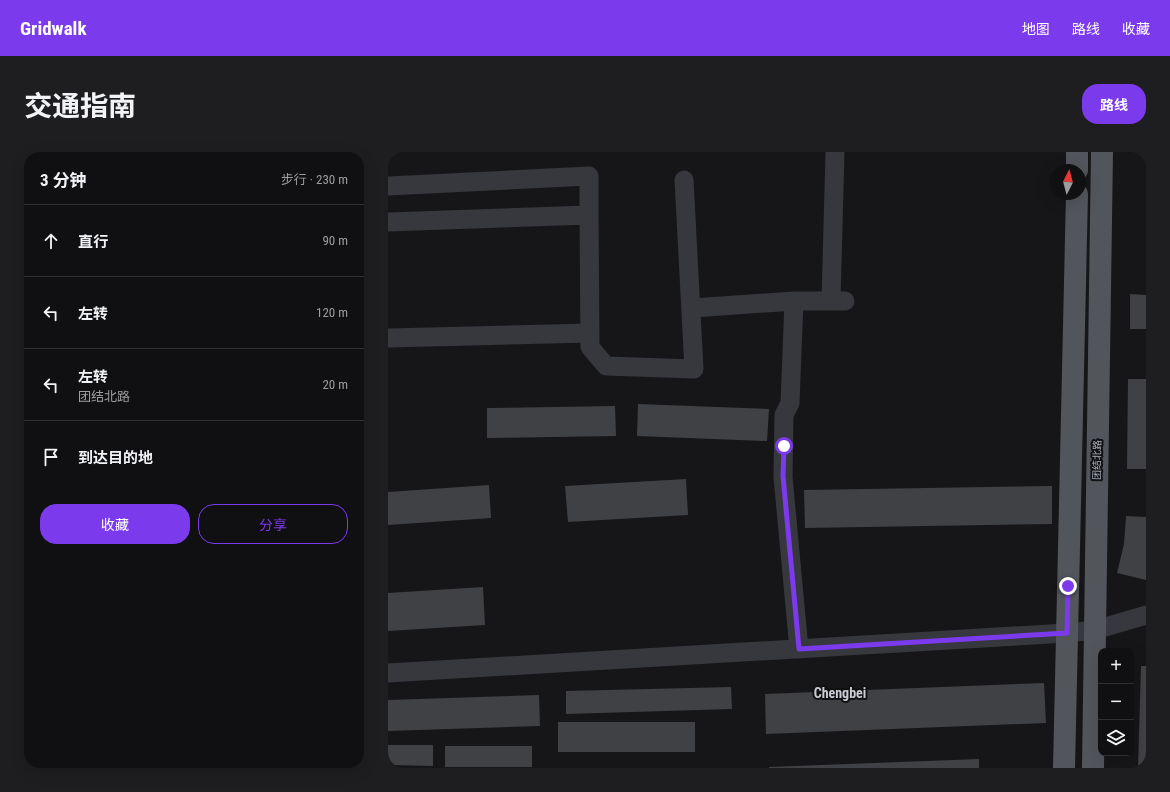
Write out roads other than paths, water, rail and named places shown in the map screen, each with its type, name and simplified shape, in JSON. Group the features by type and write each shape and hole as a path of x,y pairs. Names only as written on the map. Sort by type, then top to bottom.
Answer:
{"main road":[{"path":"1077,164 1078,152"},
{"name":"团结北路","path":"1093,768 1102,152"},
{"path":"1064,768 1076,200"}],"street":[{"path":"692,308 794,301 838,301 835,152"},
{"path":"388,186 589,176 590,347 606,366 694,369 692,308 684,180"},
{"path":"388,222 589,215"},
{"path":"794,301 790,403 784,415 783,476 799,649"},
{"path":"388,338 590,333"},
{"path":"388,673 1067,633 1095,630 1146,615"}],"district":[{"name":"Chengbei","path":"840,693"}]}
